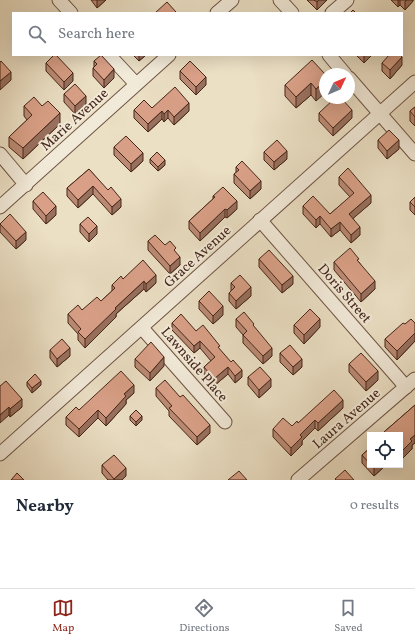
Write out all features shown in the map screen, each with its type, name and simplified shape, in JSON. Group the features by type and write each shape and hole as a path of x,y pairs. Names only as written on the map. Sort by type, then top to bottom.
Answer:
{"street":[{"path":"59,0 70,12"},
{"path":"218,12 232,0"},
{"path":"280,0 291,12"},
{"path":"333,12 347,0"},
{"path":"110,56 136,84"},
{"name":"Marie Avenue","path":"0,207 168,56"},
{"path":"330,56 340,68"},
{"name":"Grace Avenue","path":"0,454 415,82"},
{"path":"355,85 415,154"},
{"path":"0,154 26,185"},
{"name":"Doris Street","path":"260,220 410,383"},
{"name":"Lawnside Place","path":"142,328 225,422"},
{"name":"Laura Avenue","path":"298,480 410,383"}],"building":[{"path":"167,2 176,12 156,12"},
{"path":"53,56 57,56 73,73 64,82 46,63"},
{"path":"102,56 114,69 104,80 93,68 97,64 94,61"},
{"path":"388,56 402,57 390,70 382,63"},
{"path":"312,60 319,68 319,86 316,89 311,83 296,97 285,85"},
{"path":"1,61 11,72 0,81 0,62"},
{"path":"190,61 206,77 196,87 180,71"},
{"path":"75,84 86,96 75,106 64,94"},
{"path":"175,87 189,103 174,117 168,110 164,114 162,111 148,124 134,110 144,100 152,108"},
{"path":"34,97 42,106 48,101 60,113 23,148 9,137 32,115 24,106"},
{"path":"329,104 346,104 352,110 333,128 319,113"},
{"path":"415,107 415,117 410,111"},
{"path":"389,130 399,140 387,151 378,140"},
{"path":"126,136 143,153 131,164 114,147"},
{"path":"277,140 287,151 274,162 264,152"},
{"path":"157,152 165,160 158,167 150,159"},
{"path":"242,161 261,181 250,191 234,174 239,170 236,167"},
{"path":"348,168 371,195 349,214 360,227 351,235 340,222 331,229 320,216 316,220 303,206 313,196 330,214 354,193 339,177"},
{"path":"89,169 108,190 111,187 121,199 112,207 93,186 78,200 67,188"},
{"path":"223,187 237,201 227,210 225,209 200,233 189,221 215,197 213,196"},
{"path":"43,192 56,206 46,216 33,201"},
{"path":"415,197 415,207 410,202"},
{"path":"10,214 26,232 16,241 0,224"},
{"path":"88,217 97,226 89,234 80,224"},
{"path":"155,235 165,245 170,241 176,248 174,250 180,257 170,266 148,241"},
{"path":"350,248 359,259 357,260 375,281 361,294 334,262"},
{"path":"269,250 293,276 282,285 259,259"},
{"path":"143,260 156,275 146,284 144,281 85,339 78,332 81,329 68,314 78,305 82,310 97,297 101,301 115,288 112,285 121,276 123,279"},
{"path":"240,275 251,287 236,301 229,293 235,287 231,283"},
{"path":"209,291 223,306 213,316 199,301"},
{"path":"310,309 320,319 304,335 294,325"},
{"path":"244,312 272,348 263,356 243,335 247,331 236,319"},
{"path":"181,314 196,331 203,325 220,346 218,347 231,362 233,360 242,370 235,376 228,367 214,379 204,367 215,357 200,341 194,346 172,323"},
{"path":"411,319 415,323 415,333 397,351 385,339 403,323 405,324"},
{"path":"62,339 70,348 57,359 50,350"},
{"path":"151,342 164,357 150,373 135,359"},
{"path":"290,345 302,359 293,367 280,353"},
{"path":"361,353 378,371 366,382 349,364"},
{"path":"260,367 271,379 259,390 248,377"},
{"path":"121,371 134,385 124,394 126,396 106,418 98,410 79,429 66,417 76,407 79,410"},
{"path":"35,374 41,381 32,388 27,382"},
{"path":"165,380 180,397 183,395 210,425 197,437 169,408 172,406 156,388"},
{"path":"6,381 22,399 0,415 0,386"},
{"path":"334,390 343,400 318,423 315,420 300,435 302,437 291,448 273,429 283,418 292,426 297,421 298,423"},
{"path":"415,405 415,435 410,439 412,441 403,450 403,432 384,432"},
{"path":"136,410 142,416 136,422 130,416"},
{"path":"367,451 367,461 362,455"},
{"path":"114,455 126,468 114,479 102,465"},
{"path":"345,470 354,480 335,479"},
{"path":"239,471 247,480 228,480"},
{"path":"17,473 24,480 11,480"}]}
